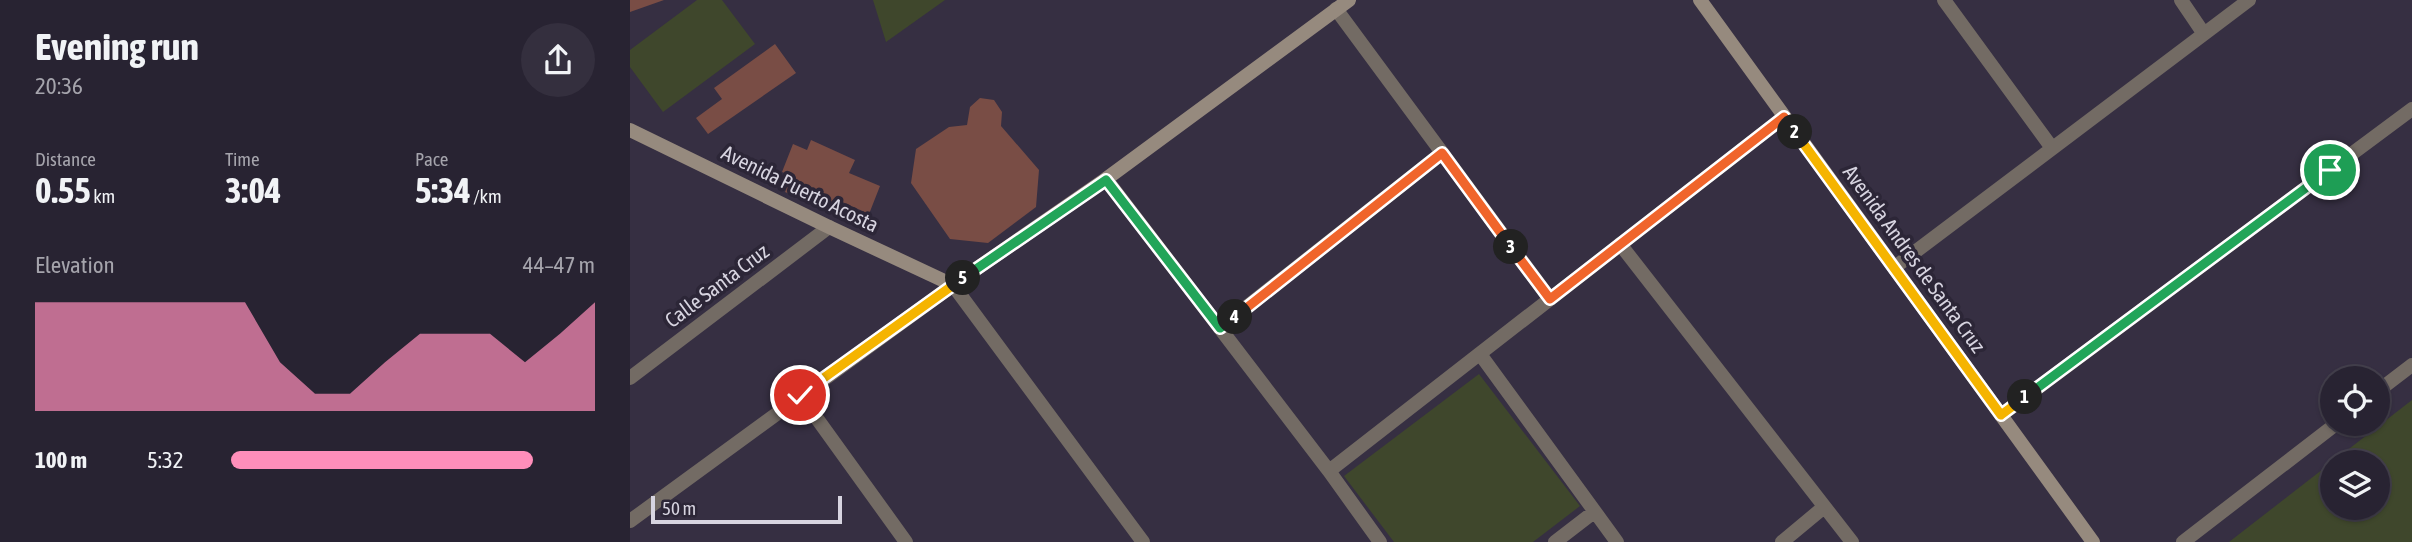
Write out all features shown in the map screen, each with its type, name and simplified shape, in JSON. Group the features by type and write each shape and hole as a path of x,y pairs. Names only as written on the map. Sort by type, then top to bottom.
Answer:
{"street":[{"path":"630,521 953,285 1106,180 1349,0"},
{"name":"Avenida Andres de Santa Cruz","path":"1700,0 2094,542"},
{"path":"1944,0 2052,148"},
{"path":"2180,0 2204,34"},
{"path":"1895,267 2249,0"},
{"path":"1336,9 1550,299"},
{"path":"2001,415 2412,109"},
{"path":"1329,471 1784,117"},
{"name":"Avenida Puerto Acosta","path":"630,130 953,285"},
{"path":"1220,328 1442,153"},
{"path":"1106,180 1329,471 1380,542"},
{"name":"Calle Santa Cruz","path":"630,378 829,227"},
{"path":"1620,244 1852,542"},
{"path":"953,285 1143,542"},
{"path":"1480,354 1617,542"},
{"path":"2390,382 2412,365"},
{"path":"800,395 906,542"},
{"path":"2183,542 2320,436"},
{"path":"1782,542 1824,507"},
{"path":"1555,542 1594,512"}],"green space":[{"path":"697,0 722,0 755,44 663,112 630,67 630,50"},
{"path":"873,0 945,0 886,42"},
{"path":"1479,374 1580,506 1533,542 1394,542 1344,476"},
{"path":"2412,400 2412,542 2229,542 2320,471 2320,520 2390,520 2390,450 2348,450 2366,436 2390,436 2390,417"}],"building":[{"path":"630,0 664,0 630,12"},
{"path":"775,44 796,73 708,134 696,118 722,99 714,88"},
{"path":"980,98 994,100 1002,112 1001,126 1039,170 1036,207 988,243 950,239 911,183 916,149 949,127 967,125 970,107"},
{"path":"811,140 855,160 849,173 880,186 869,214 838,200 833,213 785,192 792,176 782,172 793,144 807,150"}],"route":[{"path":"800,395 1106,180 1220,328 1442,153 1550,299 1784,117 2001,415 2330,170"}]}
